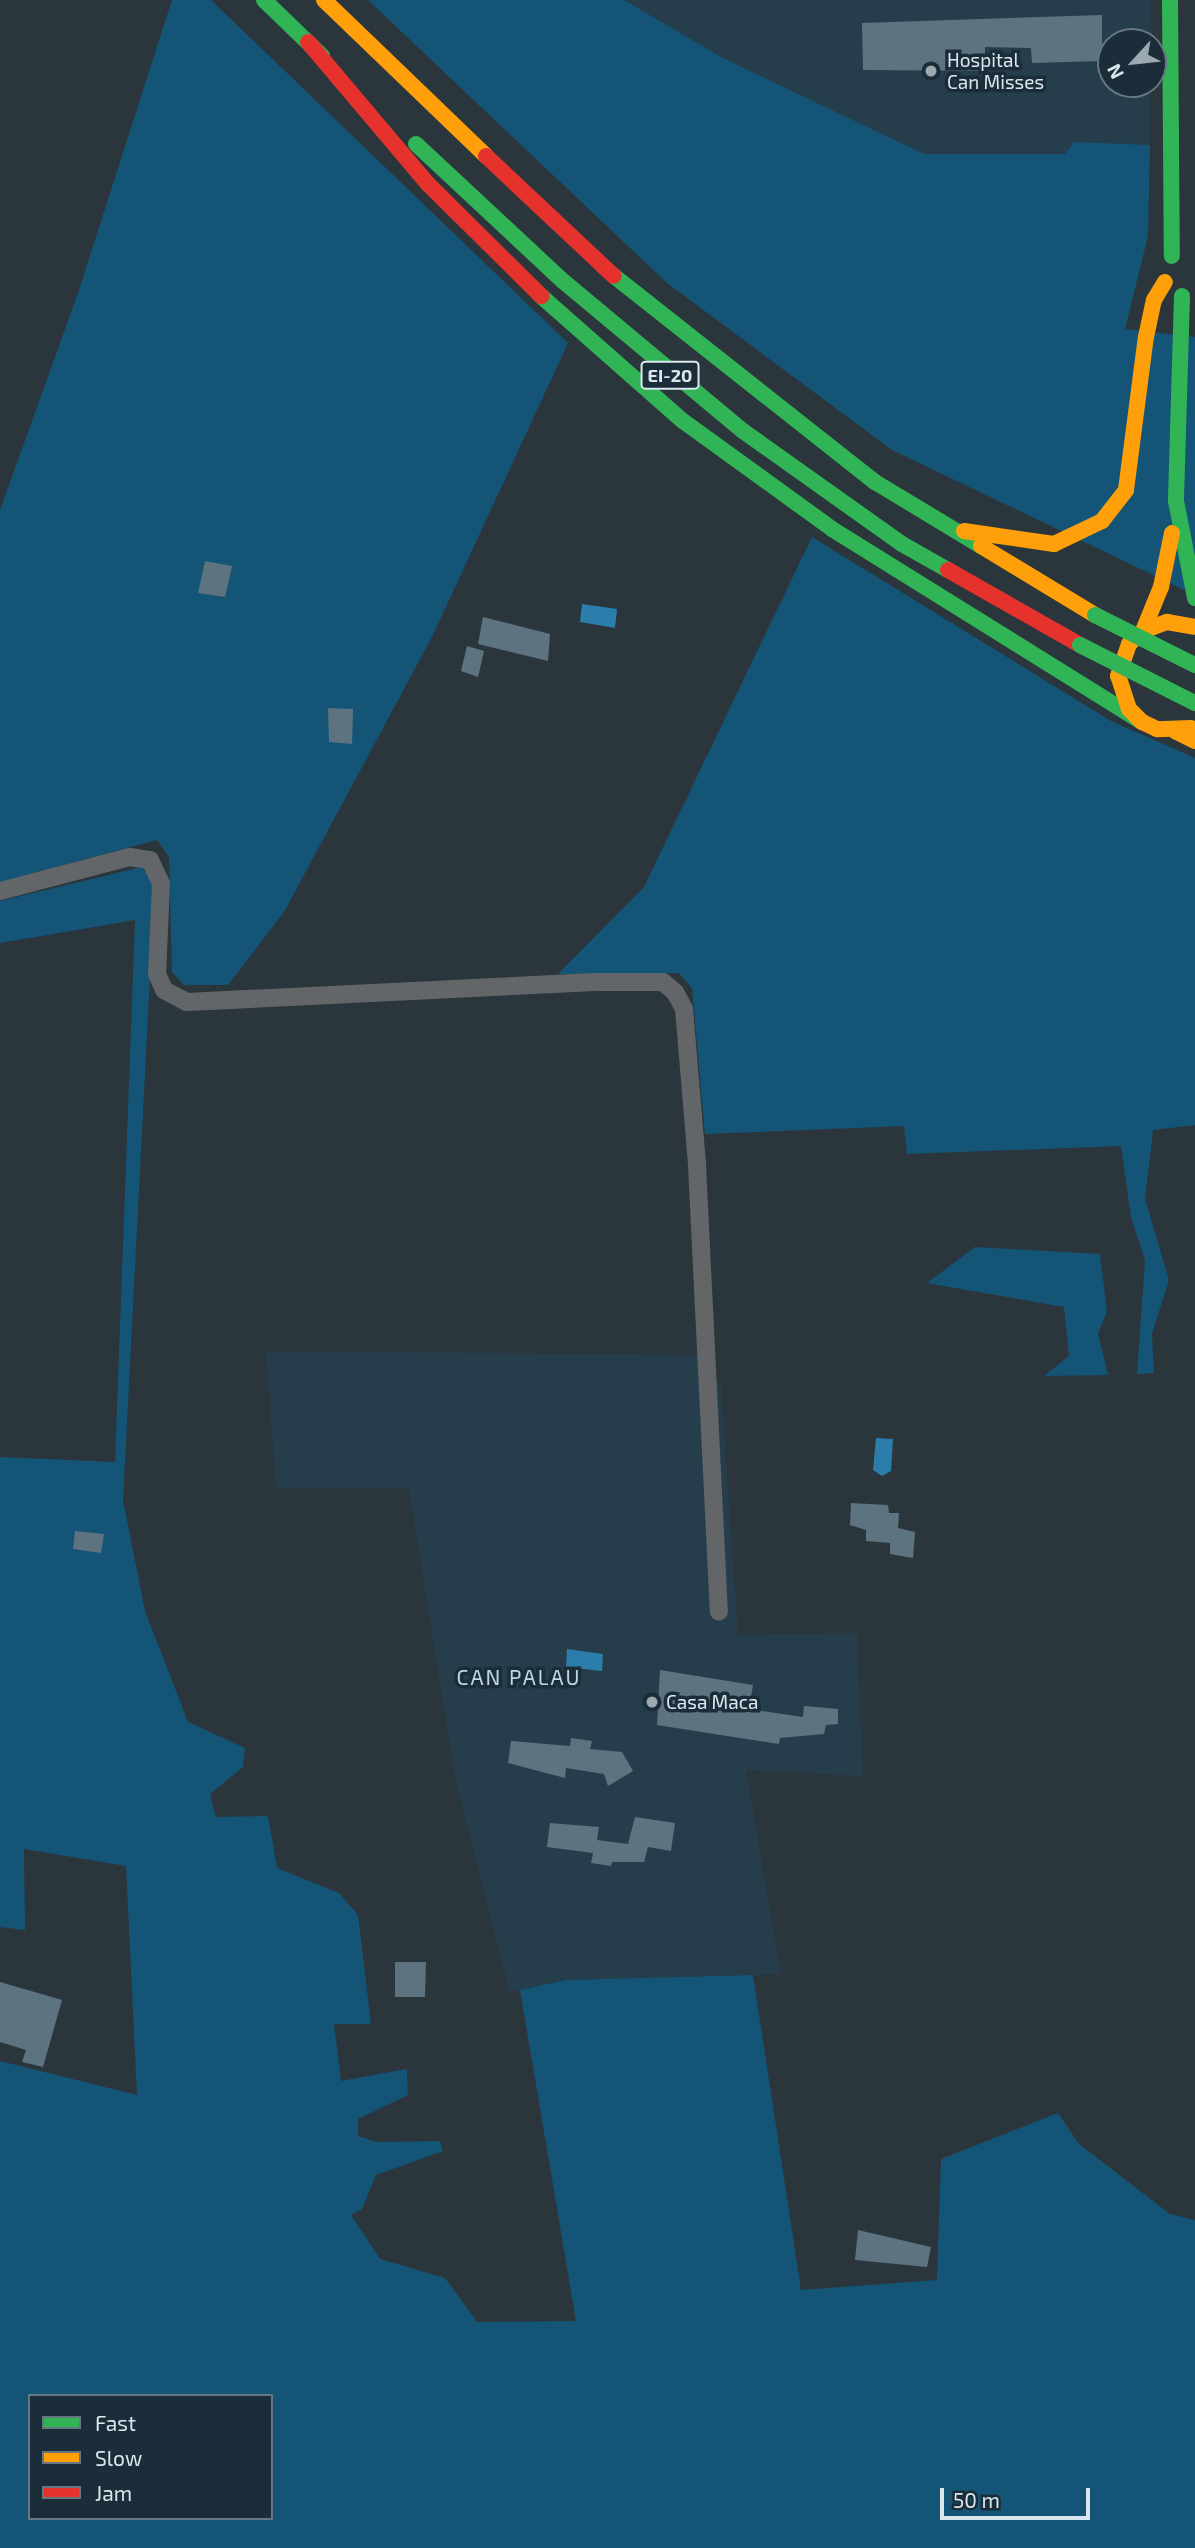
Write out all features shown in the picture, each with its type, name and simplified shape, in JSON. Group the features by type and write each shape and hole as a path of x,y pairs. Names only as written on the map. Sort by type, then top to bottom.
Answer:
{"main road":[{"name":"EI-20","path":"264,0 563,281 694,393 902,544 1080,645 1195,703"},
{"name":"EI-20","path":"324,0 593,259 686,338 821,443 943,527 1096,615 1195,665"},
{"path":"943,527 1054,544 1102,521 1129,480 1141,419 1146,337 1154,300 1165,282 1164,268 1172,256 1170,0"},
{"path":"308,42 427,183 504,264 683,421 832,529 1112,708 1195,741"},
{"path":"1172,256 1192,252"},
{"path":"1165,282 1189,295 1176,353 1176,501 1183,557 1195,598"},
{"path":"1143,631 1161,587 1176,501"},
{"path":"1142,722 1121,693 1118,676 1129,644 1143,631 1167,622 1195,627"},
{"path":"1175,731 1195,727"}],"street":[{"path":"0,891 130,857 150,860 161,884 157,974 164,990 187,1002 595,982 663,982 675,992 684,1009 697,1165 719,1611"}],"shaded area":[{"path":"172,0 211,0 568,343 432,637 284,912 228,985 184,985 172,972 169,857 157,840 0,882 0,510 78,293"},
{"path":"368,0 624,0 723,58 924,154 1065,154 1074,142 1150,145 1148,236 1125,329 1195,337 1195,595 892,450 667,283"},
{"name":"Hospital Can Misses","path":"624,0 1151,0 1150,28 1097,28 1097,98 1150,98 1150,145 1074,142 1065,154 924,154 723,58"},
{"path":"812,537 1111,721 1195,758 1195,1125 1153,1130 1145,1199 1169,1280 1152,1334 1154,1373 1137,1374 1145,1260 1131,1217 1121,1146 907,1154 904,1126 705,1134 692,988 679,973 558,974 644,887"},
{"path":"582,604 617,609 615,628 580,622"},
{"path":"142,867 152,880 153,918 123,1500 145,1611 188,1722 245,1748 243,1767 210,1794 216,1817 268,1816 277,1868 339,1893 358,1915 371,2024 334,2024 341,2081 407,2069 408,2095 358,2119 358,2136 376,2142 440,2141 443,2151 376,2175 362,2209 351,2215 380,2259 445,2278 477,2322 576,2321 520,1990 566,1980 753,1975 801,2290 937,2280 941,2159 1058,2113 1079,2144 1170,2214 1195,2220 1195,2548 0,2548 0,2061 137,2095 126,1866 24,1849 25,1930 0,1927 0,1457 115,1462 135,920 0,943 0,901"},
{"path":"975,1247 1100,1254 1107,1312 1098,1333 1108,1375 1044,1376 1069,1356 1064,1307 927,1283"},
{"name":"Casa Maca","path":"266,1351 697,1355 721,1386 738,1635 857,1633 863,1776 746,1770 781,1974 566,1980 510,1992 456,1784 409,1489 276,1488"},
{"path":"876,1438 893,1439 891,1471 882,1476 873,1470"},
{"path":"567,1649 603,1654 602,1671 566,1667"}],"building":[{"path":"1102,15 1102,28 1097,28 1097,61 1032,63 1031,48 985,47 985,71 863,70 862,23"},
{"path":"205,561 232,566 225,597 198,593"},
{"path":"483,617 550,634 548,661 478,644"},
{"path":"467,646 484,651 478,677 461,671"},
{"path":"328,708 353,709 352,744 329,742"},
{"path":"851,1503 888,1505 889,1513 899,1513 898,1528 915,1532 913,1558 890,1554 890,1543 866,1541 866,1530 850,1525"},
{"path":"75,1531 104,1534 101,1553 73,1549"},
{"path":"660,1670 753,1685 749,1709 803,1717 804,1706 838,1709 838,1724 826,1725 824,1734 780,1738 779,1744 657,1725"},
{"path":"571,1738 592,1741 590,1749 622,1752 633,1771 608,1786 604,1774 566,1768 565,1778 508,1763 511,1741 570,1746"},
{"path":"635,1817 675,1823 671,1851 648,1847 644,1862 612,1862 611,1866 591,1863 593,1853 547,1847 550,1823 599,1827 597,1840 628,1844"},
{"path":"395,1962 426,1962 425,1997 395,1997"},
{"path":"0,1982 62,2000 43,2067 22,2062 26,2050 0,2042"},
{"path":"858,2230 931,2247 927,2267 855,2260"}],"traffic: fast":[{"path":"264,0 322,56"},
{"path":"1170,0 1172,256"},
{"path":"416,144 563,281 743,431 902,544 948,570"},
{"path":"614,276 875,482 981,546"},
{"path":"541,296 683,421 832,529 1142,722"},
{"path":"1182,296 1176,501 1195,598"},
{"path":"1095,615 1195,665"},
{"path":"1080,645 1195,703"}],"traffic: slow":[{"path":"324,0 486,156"},
{"path":"964,531 1054,544 1102,521 1126,490 1146,337 1154,300 1165,282"},
{"path":"1143,631 1161,587 1172,533"},
{"path":"981,546 1095,615"},
{"path":"1191,728 1157,729 1142,722 1129,709 1118,676 1129,644 1143,631 1167,622 1195,627"},
{"path":"1175,731 1195,741"}],"traffic: jam":[{"path":"308,42 427,183 541,296"},
{"path":"486,156 614,276"},
{"path":"948,570 1080,645"}],"place":[{"name":"Hospital Can Misses","path":"931,71"},
{"name":"Casa Maca","path":"652,1702"}],"district":[{"name":"CAN PALAU","path":"519,1677"}]}
